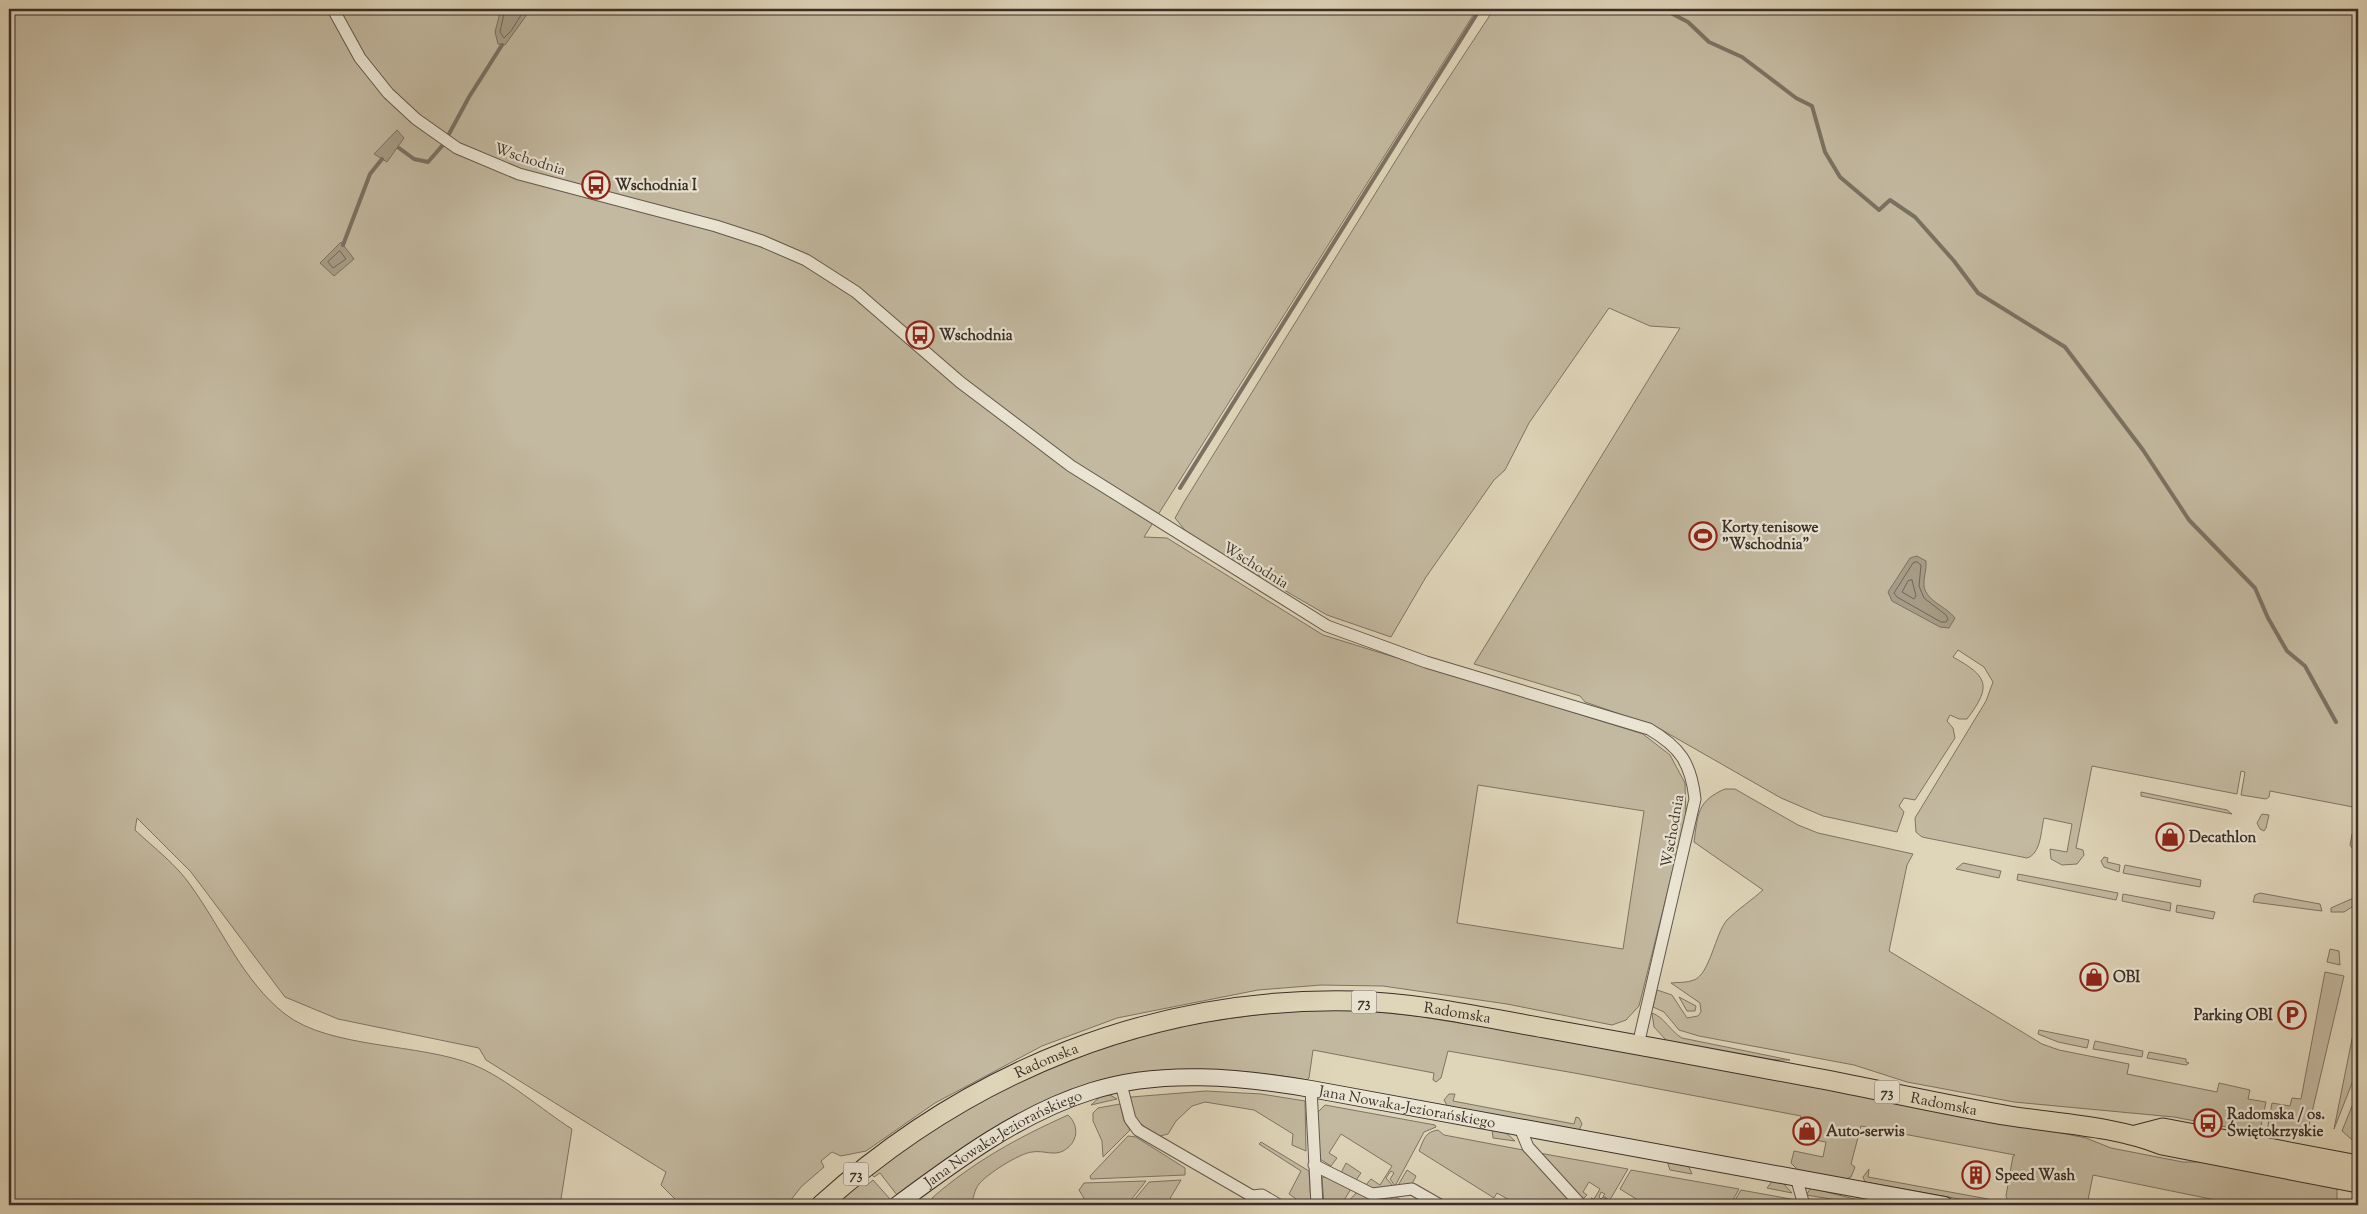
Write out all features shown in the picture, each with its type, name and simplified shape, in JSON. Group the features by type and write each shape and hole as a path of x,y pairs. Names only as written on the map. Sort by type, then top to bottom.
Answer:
{"main road":[{"name":"Radomska","path":"821,1205 892,1145 942,1112 1017,1072 1090,1042 1201,1013 1296,1002 1359,1001 1440,1010 1638,1045 2006,1115 2136,1135 2162,1145 2358,1183"},
{"name":"Radomska","path":"2136,1135 2163,1128 2358,1166"}],"street":[{"name":"Wschodnia","path":"333,9 360,58 388,93 416,119 457,148 519,174 716,226 762,241 806,260 856,292 966,388 1071,466 1327,626 1426,662 1649,729 1667,739 1681,753 1691,772 1695,799 1638,1045"},
{"name":"Jana Nowaka-Jeziorańskiego","path":"897,1205 990,1139 1073,1098 1120,1084 1175,1078 1261,1081 1311,1089 1945,1205"},
{"path":"1120,1084 1130,1118 1138,1130 1252,1196 1262,1195 1279,1205"},
{"path":"1311,1089 1317,1205"},
{"path":"1520,1128 1528,1147 1581,1205"},
{"path":"1314,1165 1372,1194 1412,1189 1440,1205"},
{"path":"1796,1177 1804,1205"}],"shaded area":[{"path":"9,9 1477,9 1144,537 1167,538 1323,635 1643,734 1670,755 1685,783 1686,818 1639,1006 1626,1020 1612,1025 1507,1004 1383,986 1321,985 1258,990 1117,1018 1042,1046 935,1103 866,1151 841,1156 832,1152 821,1161 824,1167 801,1187 787,1205 681,1205 661,1185 666,1172 486,1060 479,1048 338,1019 285,997 191,872 137,818 135,830 185,878 245,970 270,1001 285,1014 304,1025 326,1034 452,1058 474,1065 499,1078 572,1129 560,1205 9,1205","holes":["1478,785 1644,811 1623,949 1457,923"]},
{"path":"1494,9 2358,9 2358,808 2270,791 2269,797 2266,799 2241,795 2245,772 2241,771 2237,794 2092,766 2076,848 2083,850 2084,855 2077,864 2062,865 2051,859 2050,849 2067,852 2072,824 2044,818 2038,847 2032,856 2027,858 1922,837 1916,832 1915,818 1986,701 1993,682 1984,667 1958,650 1953,657 1973,670 1982,682 1981,698 1967,719 1959,719 1950,715 1947,721 1953,728 1955,738 1915,800 1904,798 1899,806 1904,812 1897,832 1823,816 1781,798 1655,726 1585,702 1580,696 1474,664 1680,328 1650,326 1609,308 1529,423 1505,470 1494,480 1426,577 1391,637 1327,615 1189,535 1175,518 1184,502 1419,123"},
{"path":"1725,789 1735,789 1798,825 1818,833 1913,854 1907,865 1889,951 2042,1044 2059,1050 2129,1064 2127,1074 2217,1092 2219,1083 2250,1090 2248,1099 2266,1102 2260,1131 2258,1133 2174,1117 2014,1102 1907,1082 1854,1065 1699,1036 1679,1030 1664,1012 1653,1007 1657,990 1672,995 1687,1018 1698,1016 1701,1012 1700,1003 1671,983 1691,981 1700,976 1727,920 1763,890 1694,842 1700,810 1709,798"},
{"path":"2141,792 2227,810 2232,814 2141,796"},
{"path":"2262,814 2269,815 2264,831 2260,829 2257,823"},
{"path":"2357,831 2358,846 2352,848 2350,845 2352,834"},
{"path":"2104,857 2108,858 2107,862 2120,865 2119,872 2104,867 2101,861"},
{"path":"1963,863 2001,871 1999,878 1956,869"},
{"path":"2125,865 2201,880 2200,887 2123,873"},
{"path":"2018,874 2118,893 2116,900 2017,880"},
{"path":"2260,893 2320,904 2322,911 2253,902 2255,895"},
{"path":"2123,894 2171,903 2170,911 2122,901"},
{"path":"2358,896 2358,903 2344,912 2331,912 2331,908"},
{"path":"2177,905 2215,912 2213,919 2176,912"},
{"path":"2330,949 2339,951 2340,965 2327,962"},
{"path":"2325,972 2344,976 2309,1125 2281,1132 2267,1131 2272,1103 2290,1106 2292,1098 2301,1099"},
{"path":"1679,997 1696,1006 1695,1011 1687,1011"},
{"path":"1301,1010 1358,1010 1416,1016 1573,1041 2012,1123 2086,1138 2111,1148 2183,1162 2212,1162 2337,1186 2337,1199 2333,1205 2253,1205 2241,1202 2240,1205 2093,1175 2087,1205 2009,1205 2006,1196 2013,1156 2015,1155 1861,1126 1851,1164 1855,1167 1851,1177 1846,1179 1798,1170 1791,1163 1794,1151 1823,1157 1826,1142 1815,1140 1818,1124 1800,1120 1801,1116 1448,1051 1441,1078 1436,1082 1433,1080 1434,1073 1313,1050 1309,1078 1307,1080 1222,1070 1162,1071 1105,1079 1054,1097 1030,1109 962,1149 897,1195 880,1173 874,1177 871,1174 924,1135 968,1107 1021,1080 1076,1057 1179,1027 1231,1018"},
{"path":"1652,1013 1682,1038 1790,1060 1762,1060 1667,1041 1654,1027"},
{"path":"2358,1020 2358,1068 2334,1129 2352,1039"},
{"path":"2039,1030 2089,1040 2087,1048 2058,1042 2038,1034"},
{"path":"2095,1041 2143,1051 2142,1057 2093,1049"},
{"path":"2149,1052 2186,1059 2186,1062 2189,1063 2186,1065 2147,1058"},
{"path":"1206,1091 1261,1094 1305,1101 1306,1151 1292,1145 1293,1134 1254,1110 1205,1102 1192,1106 1176,1121 1168,1134 1160,1136 1138,1121 1131,1110 1131,1097"},
{"path":"2358,1091 2358,1145 2342,1131"},
{"path":"1449,1094 1455,1094 1453,1101 1574,1124 1576,1117 1579,1118 1582,1124 1579,1130 1448,1107 1444,1100"},
{"path":"1102,1095 1110,1095 1117,1099 1091,1105"},
{"path":"1120,1104 1124,1121 1130,1130 1103,1157 1102,1141 1093,1121 1093,1113 1098,1108"},
{"path":"1325,1105 1435,1125 1436,1127 1424,1132 1395,1186 1390,1179 1394,1173 1391,1171 1386,1178 1394,1187 1375,1191 1364,1187 1371,1179 1380,1185 1392,1166 1341,1134 1329,1153 1337,1158 1331,1166 1320,1159 1317,1113"},
{"path":"1068,1115 1072,1119 1076,1134 1068,1148 1056,1153 1027,1153 1004,1165 979,1184 970,1205 936,1205 932,1198 980,1162 1014,1141"},
{"path":"1492,1129 1504,1131 1515,1141 1493,1138"},
{"path":"1438,1130 1444,1135 1523,1150 1575,1205 1518,1205 1497,1193 1494,1198 1419,1151 1428,1134"},
{"path":"1128,1136 1136,1137 1185,1168 1185,1175 1091,1179 1090,1176"},
{"path":"1261,1142 1309,1171 1311,1205 1305,1205 1289,1194 1301,1171 1259,1144"},
{"path":"1539,1153 1628,1169 1609,1200 1601,1192 1599,1197 1608,1200 1606,1205 1591,1198 1594,1199 1600,1189 1589,1182 1583,1192 1587,1195 1582,1200"},
{"path":"1667,1161 1688,1165 1692,1174 1670,1170"},
{"path":"1346,1163 1361,1173 1355,1182 1341,1173"},
{"path":"1869,1169 1868,1177 1988,1199 1993,1202 1987,1204 1865,1182 1863,1177"},
{"path":"1407,1170 1416,1176 1412,1184 1397,1187"},
{"path":"1631,1170 1739,1189 1730,1205 1646,1205 1620,1189"},
{"path":"1327,1176 1351,1189 1341,1205 1324,1205 1322,1178"},
{"path":"873,1180 891,1201 885,1205 835,1205 863,1181 866,1186"},
{"path":"1181,1180 1166,1205 1130,1205 1149,1182"},
{"path":"1773,1180 1782,1182 1792,1193 1767,1188"},
{"path":"1146,1181 1127,1205 1077,1205 1085,1200 1079,1190 1084,1183"},
{"path":"1811,1188 1870,1203 1868,1205 1806,1195"},
{"path":"1741,1190 1796,1200 1798,1205 1732,1205"},
{"path":"1357,1192 1387,1197 1382,1205 1345,1205"},
{"path":"1394,1196 1410,1205 1387,1205"}],"water":[{"path":"501,9 531,9 505,45 498,44 495,32"},
{"path":"397,130 404,138 387,162 374,154"},
{"path":"341,242 354,259 334,276 320,263"},
{"path":"1917,556 1926,561 1924,586 1929,596 1955,618 1949,628 1940,627 1892,601 1888,592 1910,558"}],"waterway":[{"path":"1180,488 1480,9"},
{"path":"1663,9 1688,22 1709,42 1742,57 1796,98 1812,106 1825,152 1840,177 1879,210 1890,200 1915,217 1954,261 1978,293 2065,347 2143,450 2189,520 2255,588 2268,618 2287,651 2305,666 2336,722"},
{"path":"449,134 469,97 502,45"},
{"path":"399,148 414,159 428,162 442,146"},
{"path":"343,245 370,174 382,159"}],"place":[{"name":"Wschodnia I","path":"596,185"},
{"name":"Wschodnia","path":"920,335"},
{"name":"Korty tenisowe \"Wschodnia\"","path":"1703,536"},
{"name":"Decathlon","path":"2170,837"},
{"name":"OBI","path":"2094,977"},
{"name":"Parking OBI","path":"2292,1015"},
{"name":"Radomska / os. Świętokrzyskie","path":"2208,1123"},
{"name":"Auto-serwis","path":"1807,1131"},
{"name":"Speed Wash","path":"1976,1175"}]}
